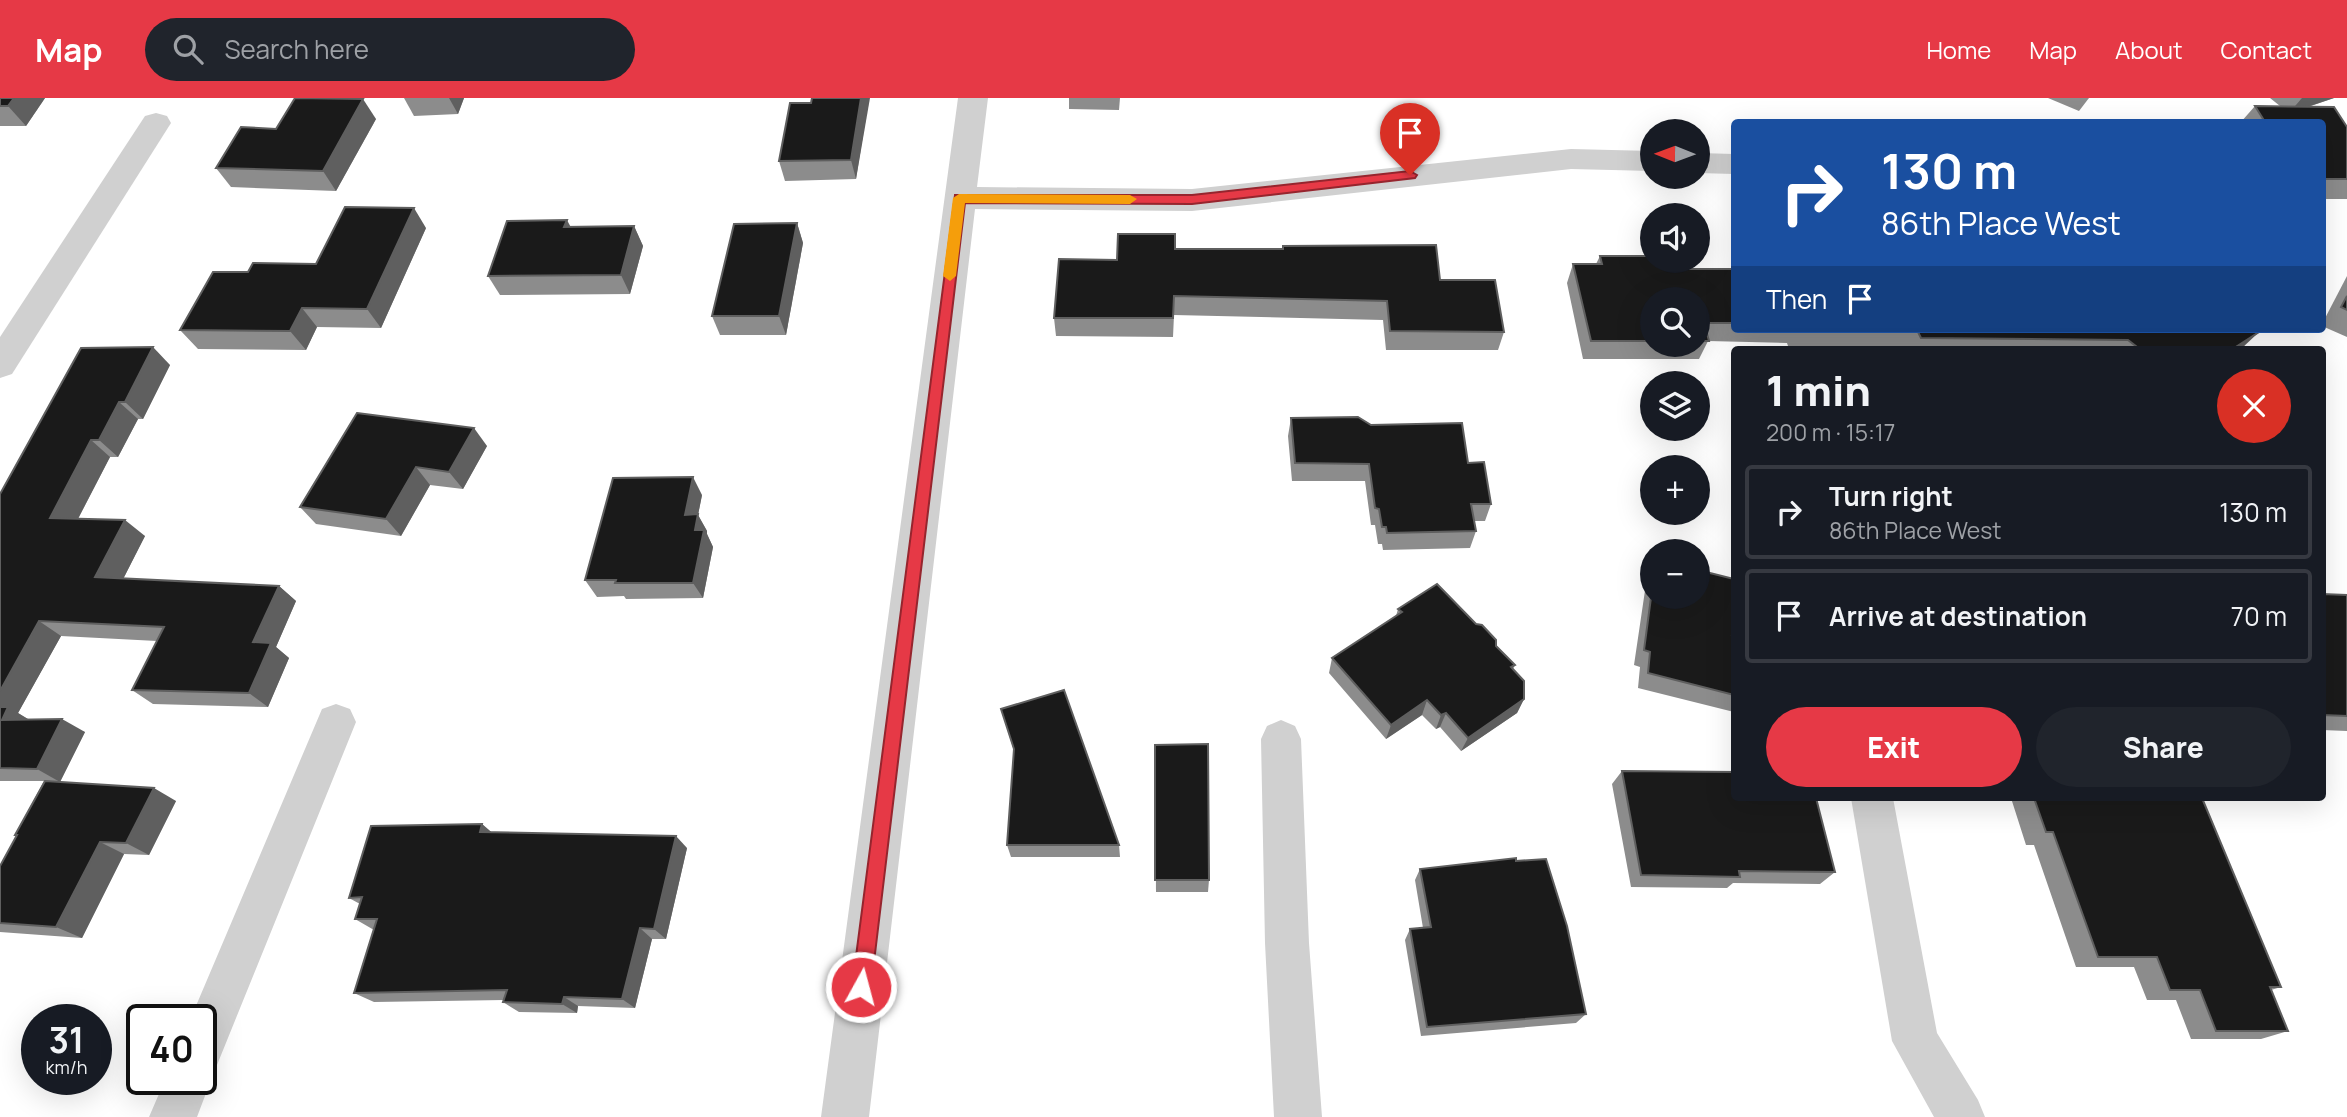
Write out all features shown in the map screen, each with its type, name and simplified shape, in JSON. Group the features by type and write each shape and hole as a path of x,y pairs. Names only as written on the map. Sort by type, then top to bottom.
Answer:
{"street":[{"path":"845,1117 959,198 974,98"},
{"path":"0,365 156,123"},
{"path":"959,198 1192,200 1571,159 1640,161"},
{"path":"1710,163 1731,164"},
{"path":"217,1011 337,723"},
{"path":"1281,738 1287,943 1298,1117"},
{"path":"1873,801 1914,1041 1961,1117"},
{"path":"173,1117 182,1095"}],"building":[{"path":"0,98 14,98 8,106 0,106"},
{"path":"295,98 363,99 323,171 216,168 241,127 276,129"},
{"path":"812,98 861,98 851,160 779,161 790,103 811,103"},
{"path":"2255,106 2334,107 2347,127 2347,179 2326,179 2326,119 2263,119"},
{"path":"345,207 414,208 367,309 302,308 290,331 180,330 213,272 248,272 253,263 316,264"},
{"path":"567,220 564,227 634,226 621,275 488,276 507,221"},
{"path":"797,223 779,316 712,316 734,224"},
{"path":"1118,234 1175,234 1175,249 1436,245 1440,280 1495,280 1504,332 1390,331 1387,301 1174,296 1173,318 1054,318 1059,259 1117,260"},
{"path":"1600,256 1640,256 1640,273 1710,273 1710,269 1731,269 1731,323 1710,323 1710,287 1640,287 1640,341 1591,341 1573,264 1602,264"},
{"path":"2347,296 2347,310 2341,307"},
{"path":"1918,333 2257,333 2237,346 2136,346 2128,340 1921,338"},
{"path":"153,347 125,402 119,402 99,440 91,440 50,518 125,520 95,577 279,586 253,642 271,643 249,693 132,690 164,627 39,621 0,691 0,494 81,348"},
{"path":"357,413 474,428 449,472 416,467 386,519 300,507"},
{"path":"1358,417 1371,425 1462,423 1468,463 1484,462 1491,504 1471,504 1476,531 1387,533 1386,527 1382,527 1379,509 1375,508 1369,464 1295,463 1291,418"},
{"path":"693,477 685,515 698,514 695,530 704,530 693,583 615,583 616,580 585,580 613,478"},
{"path":"1710,573 1731,578 1731,694 1648,673 1650,652 1644,650 1649,609 1710,609"},
{"path":"1437,584 1476,624 1482,625 1496,640 1496,646 1515,665 1511,667 1524,681 1524,699 1468,738 1446,713 1441,715 1427,700 1391,725 1332,658 1402,612 1398,609"},
{"path":"2326,594 2347,595 2347,716 2326,715"},
{"path":"1064,690 1119,845 1007,845 1014,749 1001,709"},
{"path":"0,707 8,707 2,720 62,719 37,769 0,768"},
{"path":"1208,744 1209,880 1155,880 1155,745"},
{"path":"1622,771 1731,772 1731,801 1817,801 1835,872 1739,871 1740,877 1641,875"},
{"path":"45,781 154,788 126,843 100,842 56,927 0,923 0,866"},
{"path":"2035,801 2203,801 2281,987 2270,987 2288,1031 2216,1031 2200,990 2170,990 2157,957 2098,957 2053,832 2046,832"},
{"path":"482,824 480,832 676,836 654,929 640,928 622,999 564,997 562,1004 503,1002 507,990 354,993 377,919 355,919 362,897 349,898 371,826"},
{"path":"1516,858 1516,861 1546,859 1567,926 1586,1014 1427,1027 1410,929 1431,927 1420,869"}],"slow traffic":[{"path":"950,276 959,198 1130,199"}],"route":[{"path":"861,987 959,198 1192,200 1410,175"}]}
